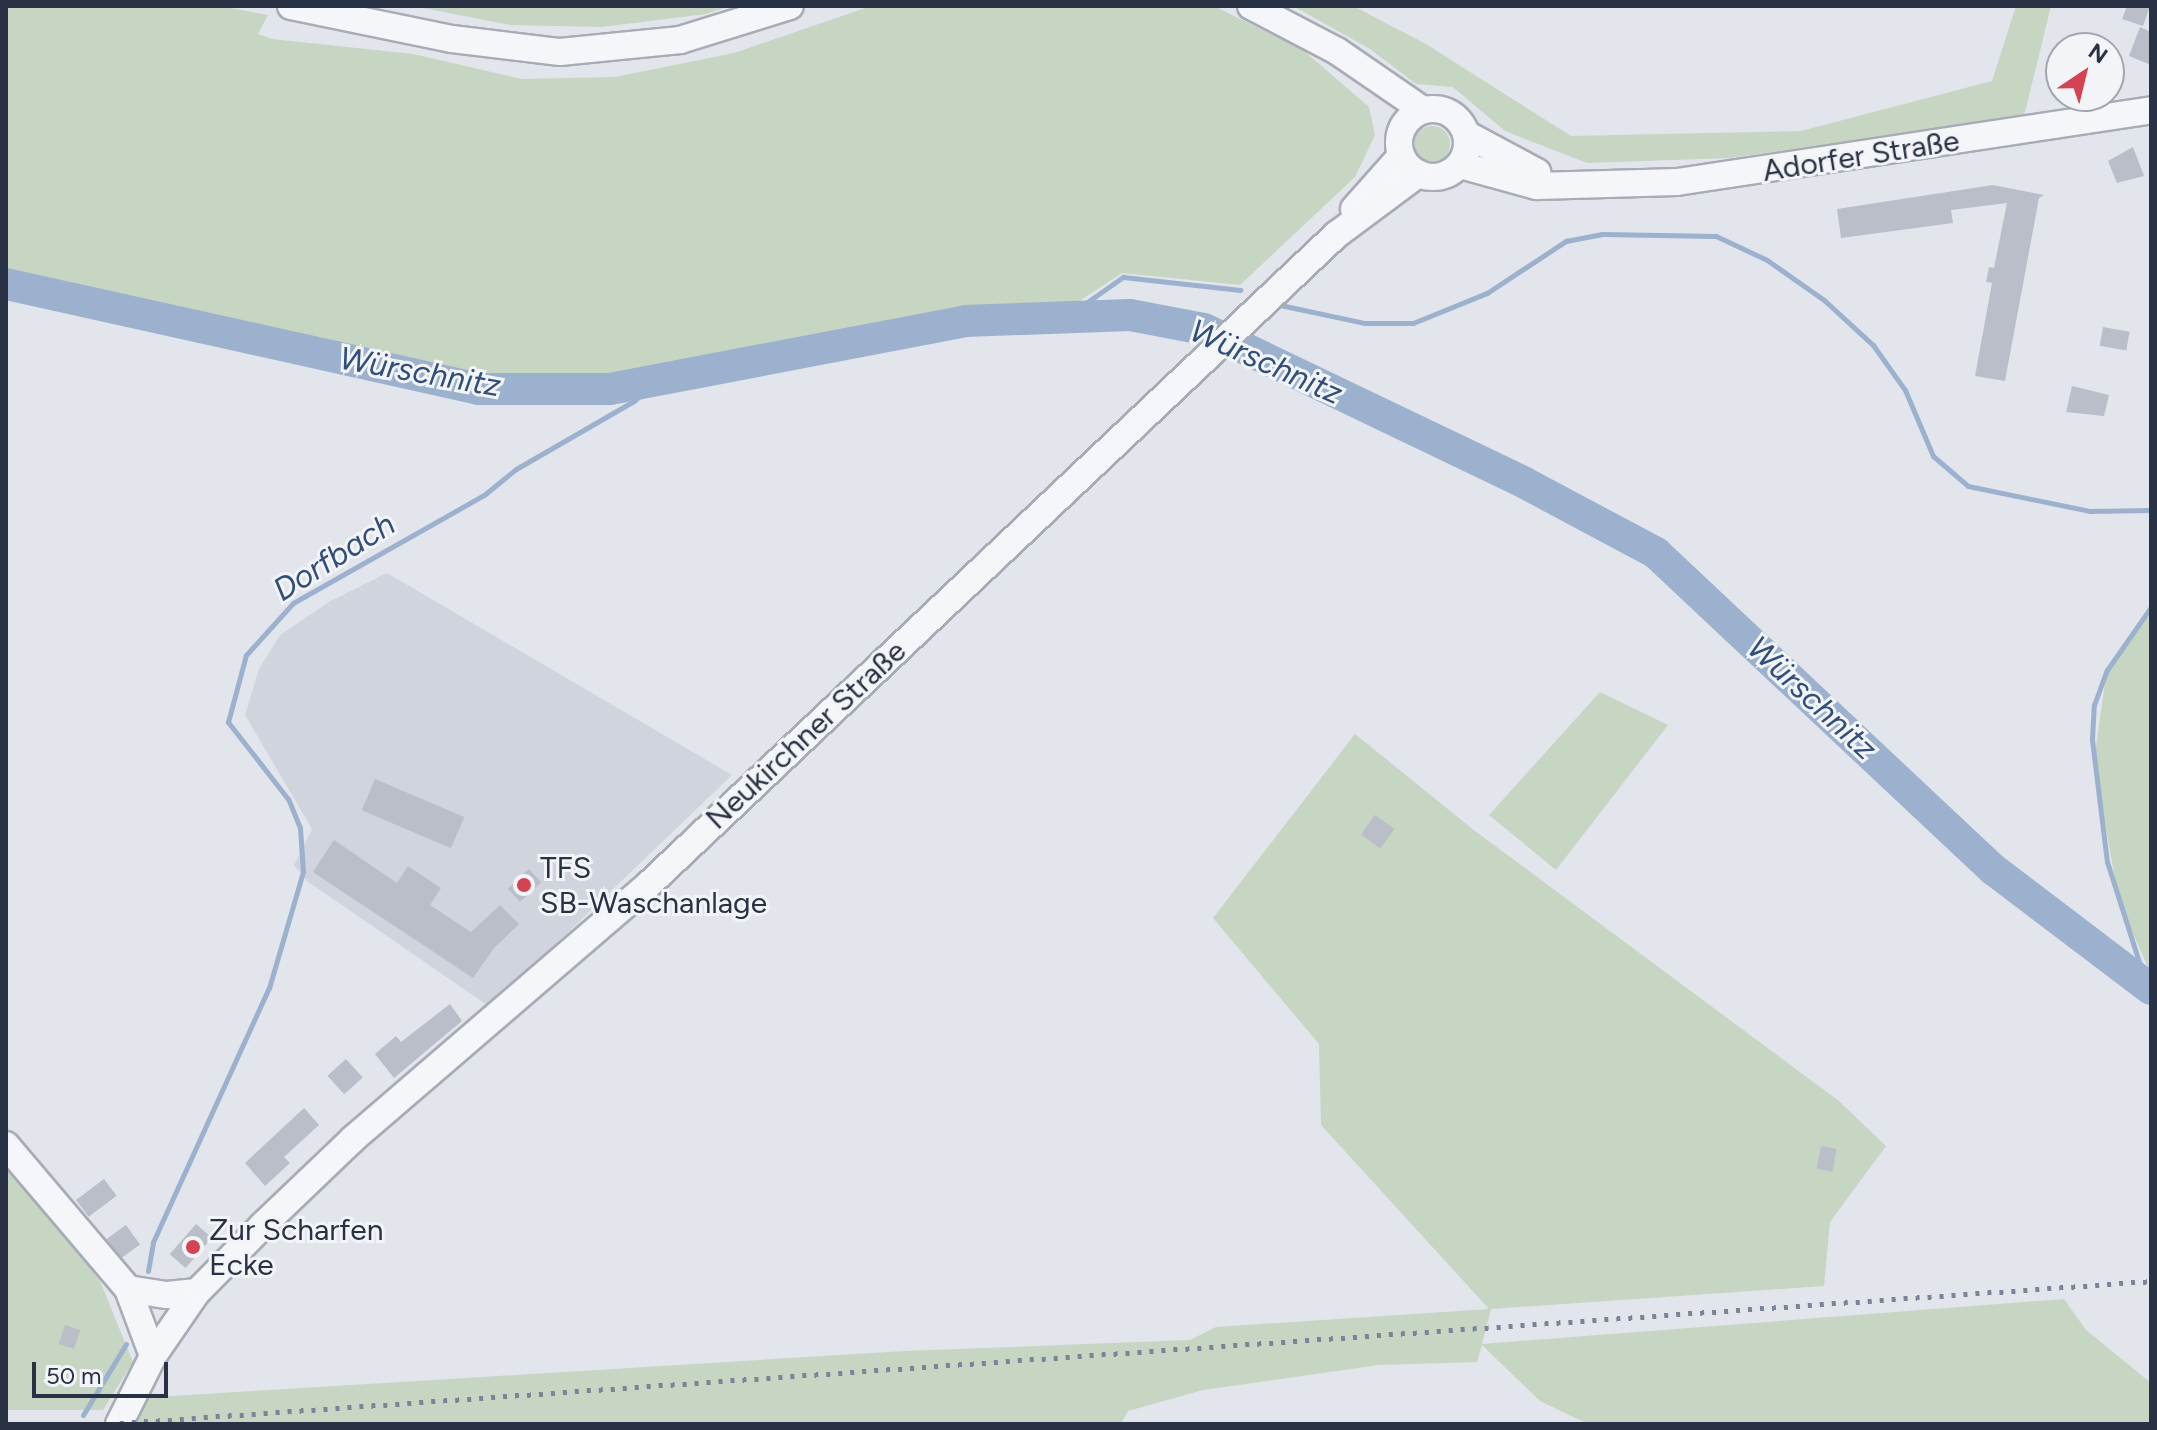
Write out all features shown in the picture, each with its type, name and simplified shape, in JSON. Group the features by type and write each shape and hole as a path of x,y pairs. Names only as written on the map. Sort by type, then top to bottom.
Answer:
{"street":[{"path":"291,6 452,39 560,52 680,40 790,6"},
{"path":"1251,6 1311,38 1423,110 1450,113 1466,134 1569,188"},
{"path":"1311,38 1407,153 1441,177 1460,165 1466,134"},
{"path":"1407,153 1423,110"},
{"name":"Adorfer Straße","path":"1460,165 1537,186 1569,188 1739,176 2151,110"},
{"name":"Neukirchner Straße","path":"119,1424 153,1356 197,1292 353,1139 645,888 1385,189 1407,153"},
{"path":"6,1145 128,1289 153,1356"},
{"path":"128,1289 167,1295 197,1292"}],"shaded area":[{"path":"387,573 732,775 490,1007 307,881 294,865 312,829 245,715 259,669 280,635 329,602"}],"green space":[{"path":"6,6 220,6 268,15 258,34 272,39 413,54 522,79 615,77 734,53 871,6 1214,6 1303,50 1369,107 1375,135 1355,177 1240,285 1122,273 1067,309 930,323 610,385 478,384 6,279"},
{"path":"413,6 730,6 706,14 602,27 510,25"},
{"path":"1293,6 1353,6 1426,44 1571,136 1801,131 1992,81 2016,6 2051,6 2024,116 1729,158 1587,163 1505,131 1453,87 1416,84 1370,49"},
{"path":"1432,126 1445,131 1450,144 1445,157 1432,162 1419,157 1414,144 1419,131"},
{"path":"2151,613 2151,974 2119,902 2094,760 2107,670"},
{"path":"1600,692 1668,725 1556,870 1489,815"},
{"path":"1355,734 1475,831 1839,1101 1886,1146 1830,1222 1824,1286 1491,1309 1482,1344 2064,1299 2086,1330 2151,1383 2151,1424 1588,1424 1540,1401 1482,1345 1477,1362 1379,1365 1203,1390 1128,1411 1121,1424 134,1424 140,1398 905,1351 1190,1340 1216,1327 1489,1309 1321,1125 1319,1044 1213,918"},
{"path":"6,1160 100,1281 133,1362 103,1410 6,1410"}],"building":[{"path":"2127,6 2150,6 2143,26 2122,19"},
{"path":"2140,27 2151,32 2151,65 2129,56"},
{"path":"2133,147 2144,176 2117,183 2108,161"},
{"path":"1993,185 2044,195 2039,198 2005,381 1975,376 1992,283 1986,282 1989,267 1994,268 2007,203 1951,210 1953,223 1841,238 1837,209"},
{"path":"2103,327 2130,332 2126,350 2100,346"},
{"path":"2072,386 2109,395 2104,416 2066,412"},
{"path":"375,779 464,817 451,848 362,810"},
{"path":"1375,815 1394,829 1380,849 1361,834"},
{"path":"334,840 397,883 408,866 441,888 430,905 471,932 500,905 519,924 494,948 473,978 313,872"},
{"name":"TFS SB-Waschanlage","path":"529,869 541,882 520,902 508,889"},
{"path":"450,1004 462,1021 394,1078 375,1054 396,1036 401,1042"},
{"path":"346,1059 363,1078 344,1094 327,1076"},
{"path":"304,1108 319,1125 284,1157 290,1163 265,1186 245,1163"},
{"path":"1821,1146 1837,1149 1832,1172 1817,1169"},
{"path":"104,1179 117,1196 89,1217 76,1200"},
{"path":"196,1224 212,1238 186,1268 170,1254"},
{"path":"126,1225 140,1244 121,1259 107,1239"},
{"path":"65,1325 80,1330 74,1349 59,1344"}],"waterway":[{"path":"1280,305 1365,323 1413,323 1487,293 1566,241 1602,234 1716,236 1767,260 1824,300 1873,345 1905,390 1933,456 1968,486 2090,511 2151,510"},
{"path":"1066,317 1123,277 1240,290"},
{"name":"Würschnitz","path":"6,284 478,389 610,389 965,321 1130,315 1204,329 1525,483 1656,553 1994,870 2151,989"},
{"name":"Dorfbach","path":"148,1271 153,1242 269,988 303,872 300,828 288,799 228,722 246,655 293,603 484,495 516,469 634,401 657,380"},
{"path":"2147,987 2107,862 2092,739 2094,705 2107,670 2151,607"},
{"name":"Dorfbach","path":"83,1415 126,1344"}],"railway":[{"path":"108,1424 2151,1281"}],"place":[{"name":"TFS SB-Waschanlage","path":"524,885"},
{"name":"Zur Scharfen Ecke","path":"193,1247"}]}
